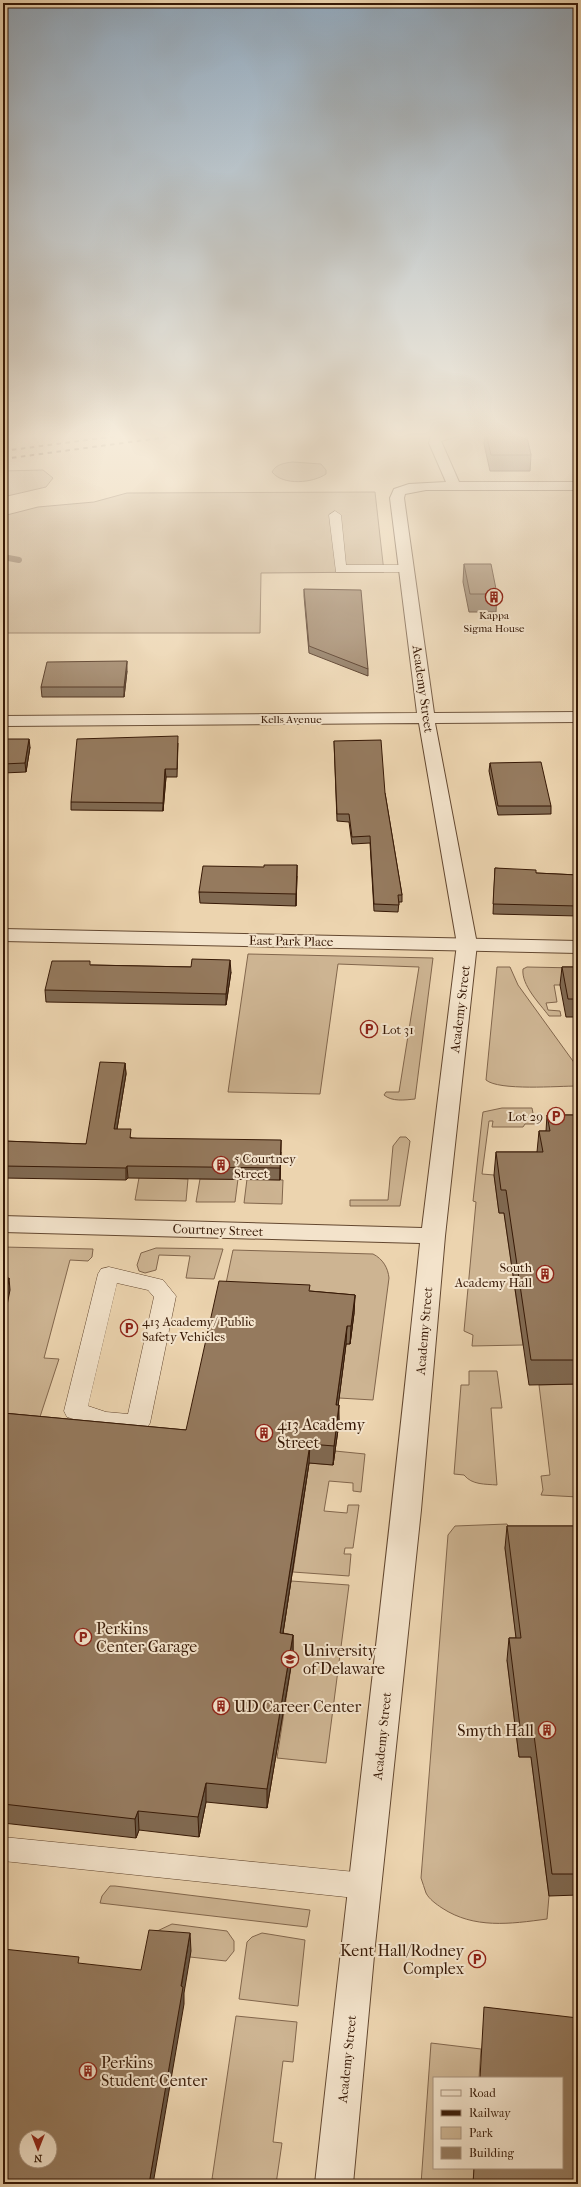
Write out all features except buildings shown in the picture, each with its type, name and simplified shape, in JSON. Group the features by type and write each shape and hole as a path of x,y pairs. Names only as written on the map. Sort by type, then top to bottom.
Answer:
{"street":[{"name":"Academy Street","path":"334,2184 365,1886 407,1510 433,1236 467,944 426,718 402,535"},
{"name":"Kells Avenue","path":"3,720 578,717"},
{"name":"East Park Place","path":"3,935 578,947"},
{"name":"Courtney Street","path":"3,1224 433,1236"}],"lane":[{"path":"337,535 340,568 406,570"},
{"path":"109,1274 155,1285 165,1296 138,1423 106,1420 75,1411 109,1274"},
{"path":"3,1849 365,1886"}],"green space":[{"path":"3,535 380,535 384,572 261,573 260,633 3,633"},
{"path":"248,954 433,958 415,1099 395,1100 384,1095 386,1092 399,1092 419,967 338,964 320,1094 228,1092"},
{"path":"497,967 510,967 518,985 578,1068 578,1086 516,1087 503,1086 486,1080"},
{"path":"527,967 578,968 578,985 554,985 557,1002 546,1003 548,1010 560,1011 561,1016 549,1016 532,994 523,975 523,969"},
{"path":"502,1108 532,1108 535,1124 525,1124 523,1127 492,1127 493,1121 489,1121 482,1174 494,1175 499,1213 504,1213 523,1345 472,1346 473,1335 464,1331 476,1202 473,1201 482,1119 483,1112"},
{"path":"400,1137 406,1137 410,1141 400,1206 350,1206 350,1200 388,1200 393,1146"},
{"path":"144,1150 161,1178 188,1179 186,1201 135,1200"},
{"path":"200,1179 238,1179 235,1202 196,1202"},
{"path":"247,1179 283,1180 282,1204 244,1203"},
{"path":"3,1247 93,1249 92,1257 88,1261 70,1260 44,1358 59,1359 34,1435 3,1432"},
{"path":"156,1248 223,1249 214,1279 186,1278 190,1256 159,1255 156,1270 145,1273 139,1271 137,1265 141,1253"},
{"path":"233,1250 373,1254 382,1261 386,1267 389,1278 373,1400 339,1398 346,1344 350,1344 354,1313 224,1293"},
{"path":"469,1371 497,1371 502,1408 491,1408 497,1485 471,1481 464,1475 454,1474 461,1385 469,1385"},
{"path":"578,1384 578,1432 574,1432 578,1467 578,1497 541,1495 543,1490 541,1476 550,1475 539,1385"},
{"path":"335,1451 365,1454 361,1492 353,1491 353,1483 329,1481 324,1511 347,1513 348,1505 359,1505 353,1548 345,1548 344,1554 351,1554 349,1576 293,1572 309,1463 333,1465"},
{"path":"507,1524 509,1528 505,1548 519,1660 507,1660 519,1757 531,1757 549,1896 547,1919 493,1923 467,1919 454,1915 442,1908 427,1895 421,1878 448,1535 455,1526"},
{"path":"291,1581 349,1585 326,1763 277,1758 293,1654 280,1652"},
{"path":"110,1886 310,1910 307,1927 100,1903 102,1896"},
{"path":"172,1924 227,1931 234,1941 234,1951 226,1961 190,1957 153,1933"},
{"path":"262,1933 305,1940 298,2006 239,1999 247,1942 252,1937"},
{"path":"236,2016 297,2022 293,2062 283,2061 273,2142 282,2143 276,2184 252,2184 212,2179"},
{"path":"431,2043 481,2049 479,2077 433,2077 433,2169 474,2169 473,2184 421,2184"}],"waterway":[{"path":"3,557 19,560"}],"place":[{"name":"Kappa Sigma House","path":"494,597"},
{"name":"Lot 31","path":"369,1029"},
{"name":"Lot 29","path":"556,1116"},
{"name":"5 Courtney Street","path":"221,1165"},
{"name":"South Academy Hall","path":"545,1274"},
{"name":"413 Academy/ Public Safety Vehicles","path":"129,1328"},
{"name":"413 Academy Street","path":"264,1433"},
{"name":"Perkins Center Garage","path":"83,1637"},
{"name":"University of Delaware","path":"290,1659"},
{"name":"UD Career Center","path":"221,1706"},
{"name":"Smyth Hall","path":"547,1730"},
{"name":"Kent Hall/Rodney Complex","path":"477,1959"},
{"name":"Perkins Student Center","path":"88,2071"}]}
